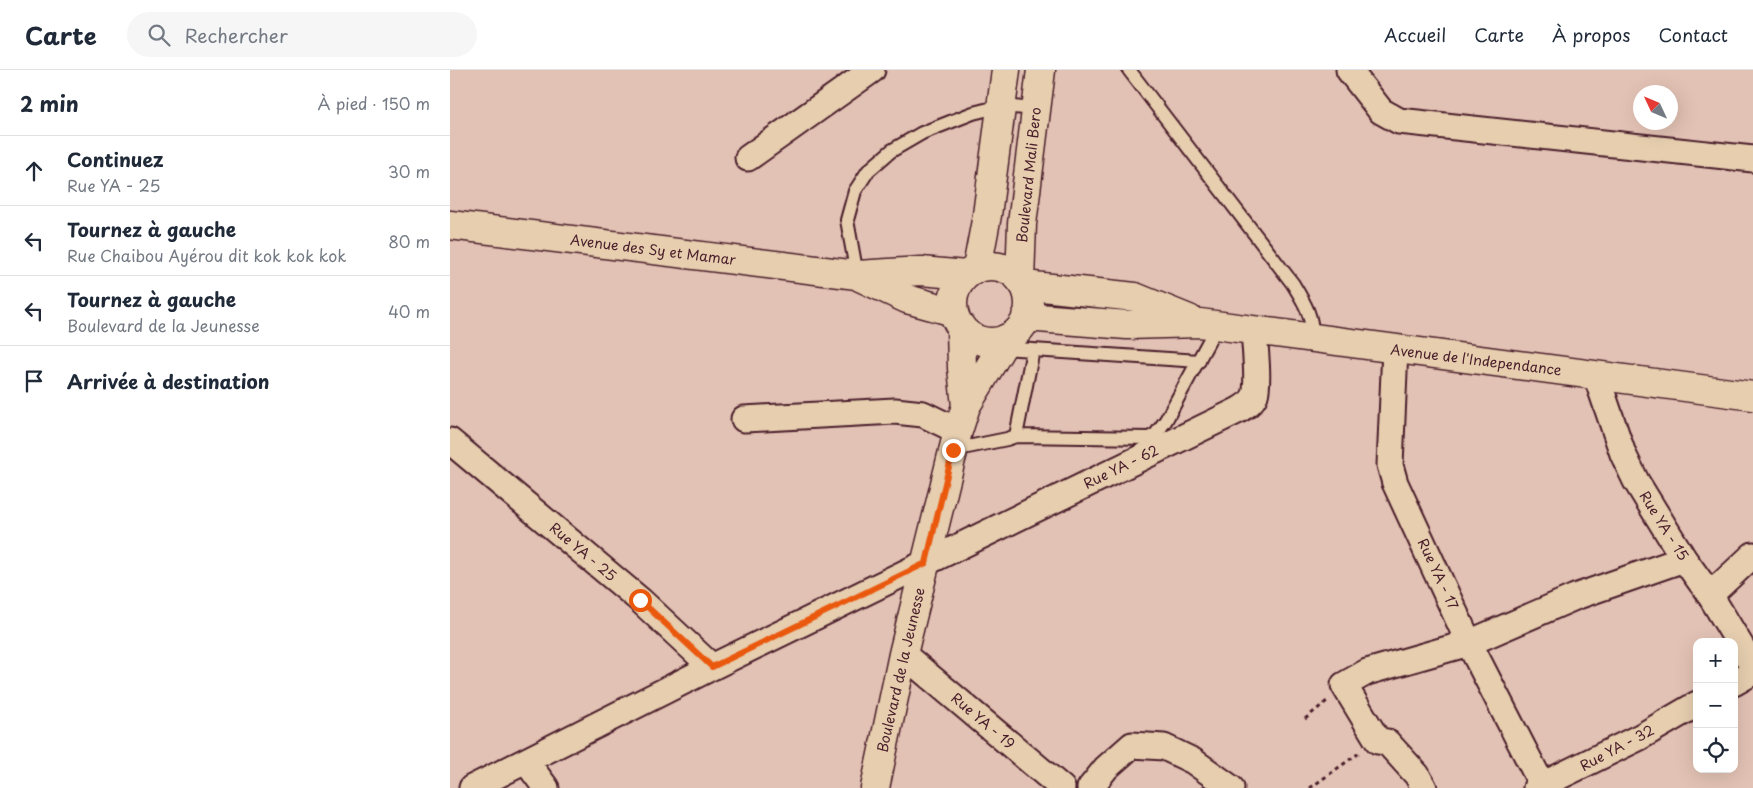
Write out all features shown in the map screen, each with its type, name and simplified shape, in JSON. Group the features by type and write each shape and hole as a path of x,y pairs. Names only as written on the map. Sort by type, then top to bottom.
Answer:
{"main road":[{"path":"972,272 987,215 1006,70"},
{"name":"Boulevard Mali Bero","path":"1022,283 1022,224 1041,70"},
{"name":"Avenue des Sy et Mamar","path":"450,225 857,275 972,272"},
{"path":"984,266 997,266 1010,271 1022,283 1028,301 1026,317 1018,329 1004,343 959,429 962,368 957,320 953,302 955,292 972,272 984,266"},
{"name":"Avenue des Sy et Mamar","path":"857,275 957,320"},
{"name":"Avenue de l'Independance","path":"1022,283 1135,297 1208,324"},
{"name":"Avenue de l'Independance","path":"1026,317 1127,325 1208,324 1753,396"},
{"path":"957,320 970,336 982,341 1004,343"},
{"name":"Boulevard de la Jeunesse","path":"875,788 904,654 959,429"}],"street":[{"path":"748,158 872,70"},
{"path":"1349,70 1381,111 1399,121 1753,159"},
{"name":"Rue YA - 62","path":"472,788 712,667 1247,405 1254,396 1256,386 1254,330"},
{"name":"Rue YA - 17","path":"1395,349 1390,465 1395,482 1469,643 1548,785"},
{"name":"Rue YA - 15","path":"1596,375 1623,454 1636,482 1684,559 1710,595 1753,666"},
{"path":"744,419 895,411 923,414 959,429"},
{"name":"Rue YA - 25","path":"450,441 640,600 712,667"},
{"path":"1710,595 1753,555"},
{"path":"1424,788 1416,775 1387,742 1378,741 1344,685 1366,672 1469,643 1575,596 1684,559"},
{"name":"Rue YA - 19","path":"904,654 1062,788"},
{"path":"1738,681 1753,672"},
{"name":"Rue YA - 32","path":"1548,785 1640,737 1693,706"},
{"path":"1090,788 1106,768 1132,746 1164,747 1193,761 1231,788"},
{"path":"526,761 546,788"}],"lane":[{"path":"1129,70 1293,284 1304,302 1313,324 1312,338"},
{"path":"857,275 847,220 855,191 868,171 891,151 922,133 973,113 1001,106 1036,109"},
{"path":"959,429 1007,440 1016,436 1149,438 1156,434 1166,420 1199,361 1208,324"},
{"path":"1004,343 1033,350 1199,361"},
{"path":"1016,436 1033,350"}],"path":[{"path":"1305,719 1329,699 1346,689"},
{"path":"1310,788 1378,741"}],"route":[{"path":"640,600 712,667 926,563 953,450"}]}
